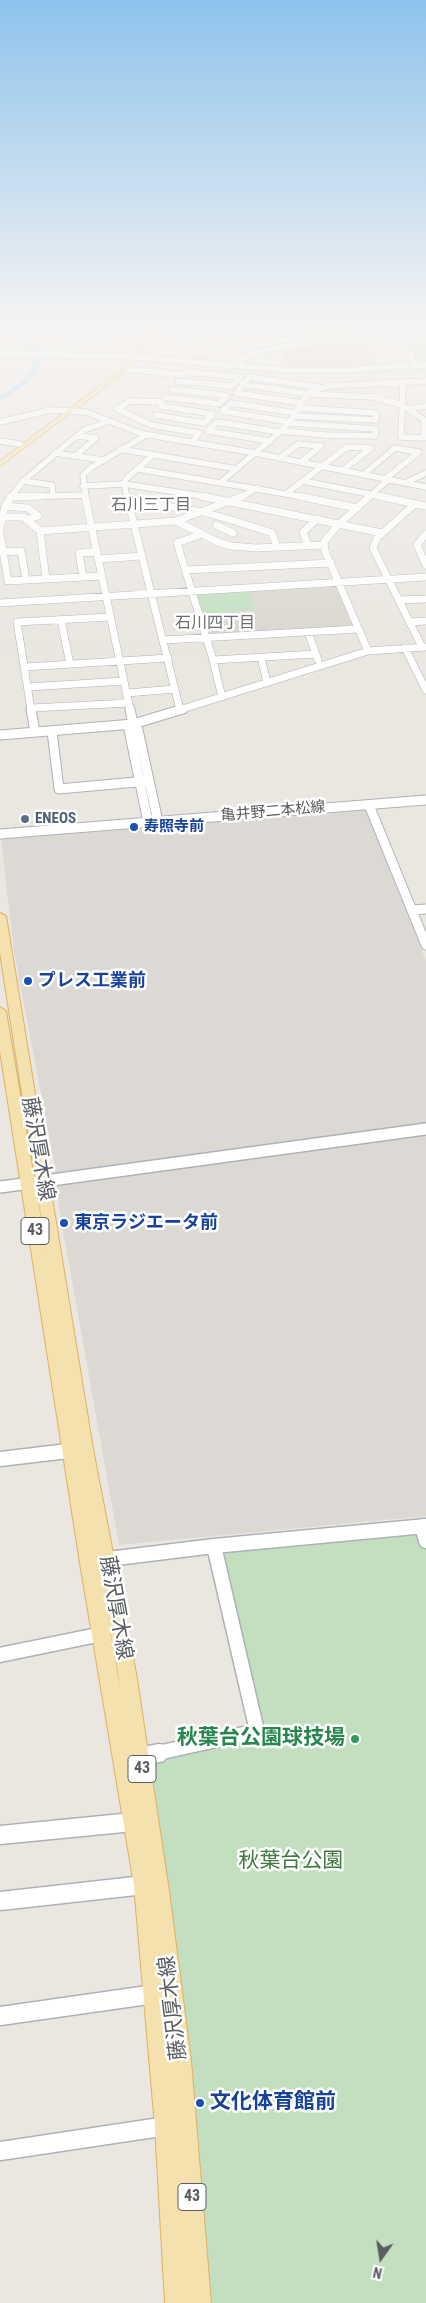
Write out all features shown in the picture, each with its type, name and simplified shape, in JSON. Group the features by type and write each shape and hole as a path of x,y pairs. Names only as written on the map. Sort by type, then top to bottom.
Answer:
{"main road":[{"path":"0,460 31,436"},
{"path":"0,464 36,436"},
{"name":"藤沢厚木線","path":"0,916 34,1182"},
{"name":"藤沢厚木線","path":"0,1011 34,1182 98,1560 140,1757 180,2061 199,2303"},
{"name":"藤沢厚木線","path":"98,1560 102,1634 144,1885 167,2126 177,2303"}],"street":[{"path":"0,528 4,506 23,481 76,436"},
{"path":"75,456 96,438 81,436"},
{"path":"142,436 102,460 83,475 83,486 129,703 133,724 129,730 144,782 147,817 153,822"},
{"path":"160,436 426,487"},
{"path":"192,442 196,436"},
{"path":"242,436 270,441"},
{"path":"221,482 275,436"},
{"path":"401,436 424,438 424,436"},
{"path":"0,442 20,444"},
{"path":"280,458 298,444 321,446 301,462"},
{"path":"287,493 347,447 371,448 343,470"},
{"path":"364,474 396,448 420,452 387,479 325,538 324,545 338,582 368,651"},
{"path":"120,450 237,469"},
{"path":"55,453 102,460"},
{"path":"153,455 124,484 180,710"},
{"path":"138,469 287,493 357,508"},
{"path":"405,483 426,473"},
{"path":"23,481 52,485 53,497"},
{"path":"303,481 426,506"},
{"path":"83,486 124,484 177,492 232,501 382,533"},
{"path":"177,492 184,486"},
{"path":"2,517 24,518 40,531 176,522 250,494 257,488"},
{"path":"10,497 85,495"},
{"path":"129,504 148,503 203,512 235,521 272,533 277,547"},
{"path":"0,735 133,724 368,651 424,647 373,548 374,541 415,504"},
{"path":"4,506 28,508 38,516 26,520"},
{"path":"308,545 303,532 317,519"},
{"path":"233,533 218,526 235,521"},
{"path":"176,522 231,546 256,548 324,545"},
{"path":"40,531 46,579"},
{"path":"0,533 8,581 102,576"},
{"path":"202,534 177,543 213,660 222,697"},
{"path":"426,534 417,546 426,566"},
{"path":"2,552 21,550 26,580"},
{"path":"84,577 79,553 98,556 142,556"},
{"path":"0,603 192,591 283,576 331,563"},
{"path":"186,570 283,576 338,582 426,577"},
{"path":"399,600 426,599"},
{"path":"35,732 16,622 110,617"},
{"path":"61,620 70,664"},
{"path":"410,622 426,621"},
{"path":"164,640 358,629"},
{"path":"308,632 321,666"},
{"path":"405,648 426,690"},
{"path":"213,660 316,654"},
{"path":"261,657 267,683"},
{"path":"25,667 168,658"},
{"path":"28,687 124,681"},
{"path":"127,693 175,689"},
{"path":"32,708 129,703"},
{"path":"52,731 59,789 144,782"},
{"name":"亀井野二本松線","path":"0,834 426,800"},
{"path":"369,805 426,945"},
{"path":"412,910 426,909"},
{"path":"0,1187 426,1129"},
{"path":"0,1459 78,1450"},
{"path":"98,1560 214,1546 424,1526 426,1541"},
{"path":"140,1757 257,1731 214,1546"},
{"path":"0,1655 102,1634"},
{"path":"0,1835 133,1822"},
{"path":"0,1901 144,1885"},
{"path":"0,2016 155,1994"},
{"path":"0,2151 167,2126"}],"shaded area":[{"path":"336,585 355,629 208,637 201,614 256,610 249,590"},
{"path":"369,810 426,961 426,1125 56,1174 14,951 1,839"},
{"path":"426,1135 426,1516 119,1545 55,1185"}],"green space":[{"path":"249,590 256,610 201,614 195,593"},
{"name":"秋葉台公園","path":"422,1526 426,1540 426,2303 199,2303 140,1757 257,1731 214,1546"}],"place":[{"name":"ENEOS","path":"25,819"},
{"name":"寿照寺前","path":"134,827"},
{"name":"プレス工業前","path":"28,981"},
{"name":"東京ラジエータ前","path":"64,1223"},
{"name":"秋葉台公園球技場","path":"355,1739"},
{"name":"文化体育館前","path":"200,2103"}],"district":[{"name":"石川三丁目","path":"151,506"},
{"name":"石川四丁目","path":"215,624"}]}
